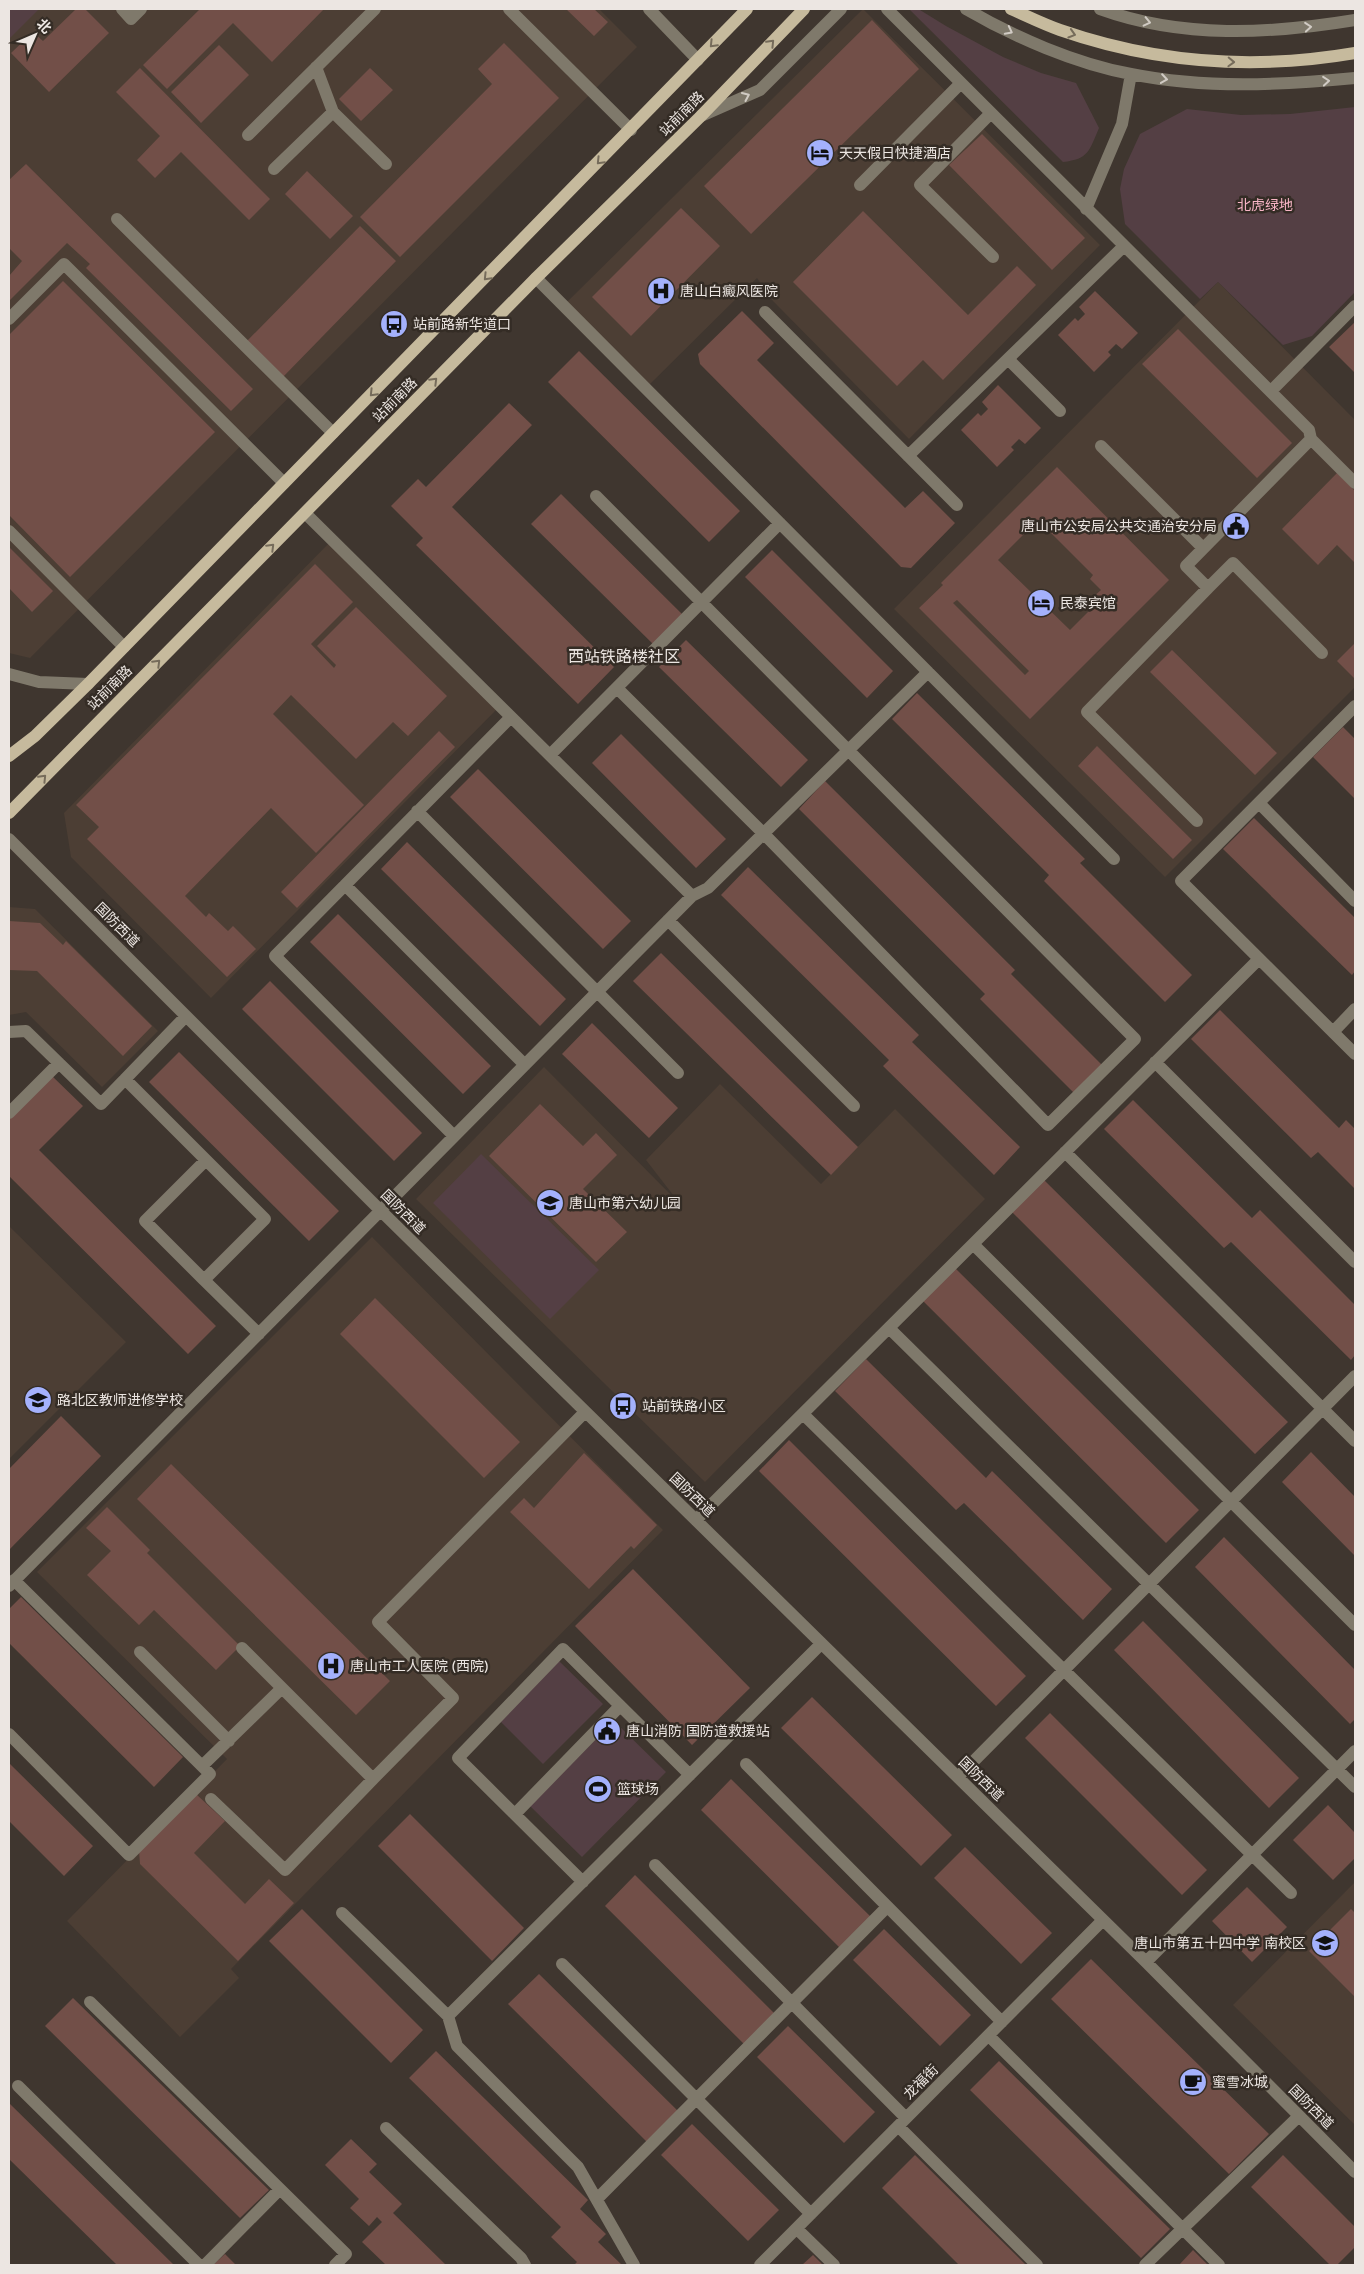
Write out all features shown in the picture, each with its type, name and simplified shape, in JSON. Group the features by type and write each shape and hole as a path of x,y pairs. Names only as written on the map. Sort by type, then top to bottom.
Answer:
{"main road":[{"name":"站前南路","path":"9,756 34,736 88,684 631,130 747,9"},
{"name":"站前南路","path":"9,813 536,278 701,116 804,9"},
{"path":"1011,9 1058,30 1107,44 1145,53 1197,60 1260,63 1321,59 1355,53"}],"street":[{"path":"122,9 131,19 141,9"},
{"path":"248,135 375,9"},
{"path":"509,9 631,130"},
{"path":"649,9 698,60"},
{"path":"701,116 760,90 841,9"},
{"path":"887,9 1271,391 1309,430 1311,439 1355,483"},
{"path":"966,9 1021,38 1068,55 1131,74 1234,85 1302,83 1355,78"},
{"path":"1100,9 1122,17 1163,26 1208,32 1268,31 1355,20"},
{"path":"316,67 332,112 386,164"},
{"path":"1086,209 1122,124 1131,74"},
{"path":"860,185 962,84"},
{"path":"274,169 332,112"},
{"path":"991,113 920,185 993,257"},
{"path":"117,219 333,433"},
{"path":"908,456 1124,246"},
{"path":"9,319 64,264 284,484"},
{"path":"536,278 1114,860"},
{"path":"1271,391 1355,306"},
{"path":"764,312 957,505"},
{"path":"1008,359 1060,411"},
{"path":"1208,588 1186,566 1311,439"},
{"path":"1100,446 1203,548"},
{"path":"596,496 1135,1039 1048,1125 764,834 617,688"},
{"path":"304,513 692,896"},
{"path":"550,756 780,523"},
{"path":"9,532 124,646"},
{"path":"1197,822 1088,712 1233,563 1322,653"},
{"path":"9,1734 129,1855 210,1774 12,1583 692,896 708,888 928,672"},
{"path":"9,674 39,682 88,684"},
{"path":"1354,710 1181,881 1355,1054"},
{"path":"454,1136 275,956 511,717"},
{"path":"1259,803 1355,900"},
{"path":"417,812 678,1073"},
{"name":"国防西道","path":"9,839 381,1211 1146,1962 1355,2172"},
{"path":"344,885 525,1065"},
{"path":"668,920 854,1106"},
{"path":"696,1520 1259,959"},
{"path":"1333,1032 1355,1009"},
{"path":"9,1032 26,1031 101,1104 186,1016"},
{"path":"1155,1062 1355,1262"},
{"path":"9,1113 59,1064"},
{"path":"125,1079 265,1219 204,1280"},
{"path":"1065,1152 1355,1441"},
{"path":"206,1160 145,1221 259,1334"},
{"path":"973,1244 1355,1625"},
{"path":"889,1328 1355,1787"},
{"path":"958,1777 1355,1376"},
{"path":"211,1799 285,1870 453,1698 378,1622 585,1412"},
{"path":"803,1414 1291,1893"},
{"path":"448,2016 822,1644"},
{"path":"242,1648 373,1779"},
{"path":"583,1882 458,1758 563,1649 690,1775"},
{"path":"140,1652 229,1741"},
{"path":"202,1766 282,1688"},
{"path":"515,1814 620,1706"},
{"path":"1146,1962 1355,1751"},
{"path":"746,1764 1002,2022"},
{"path":"655,1865 792,2002 1037,2265"},
{"path":"597,2199 887,1907"},
{"path":"342,1913 448,2016 457,2046 578,2167 634,2265"},
{"name":"龙福街","path":"760,2265 1103,1920"},
{"path":"562,1964 811,2214"},
{"path":"90,2002 346,2254 335,2265"},
{"path":"989,2036 1219,2265"},
{"path":"18,2086 199,2265"},
{"path":"1146,2265 1299,2116"},
{"path":"386,2128 521,2258 525,2265"},
{"path":"205,2265 280,2189"},
{"path":"797,2229 834,2265"}],"shaded area":[{"path":"9,9 599,9 637,47 30,658 9,653"},
{"path":"863,9 1100,245 909,439 773,301 757,278 647,387 565,304"},
{"name":"唐山市公安局公共交通治安分局","path":"1218,282 1355,420 1355,687 1165,877 894,609"},
{"path":"332,540 500,706 211,998 71,857 64,813"},
{"path":"9,907 35,909 158,1031 102,1087 26,1012 9,1015"},
{"path":"544,1067 680,1204 646,1160 720,1084 821,1184 895,1109 985,1199 705,1482 416,1199"},
{"name":"路北区教师进修学校","path":"9,1226 126,1342 9,1459"},
{"name":"唐山市工人医院 (西院)","path":"372,1237 663,1530 231,1969 239,1978 180,2037 67,1921 227,1759 37,1572"},
{"name":"唐山市第五十四中学 南校区","path":"1355,1882 1355,2125 1233,2005"}],"green space":[{"path":"9,9 39,9 9,39"},
{"path":"909,9 920,10 1003,57 1041,73 1076,83 1099,128 1087,152 1078,159 1063,162"},
{"name":"北虎绿地","path":"1355,107 1355,292 1312,336 1283,345 1218,282 1200,299 1125,224 1120,189 1124,169 1140,134 1187,109 1241,115 1290,114"},
{"path":"481,1154 599,1270 550,1319 433,1203"},
{"path":"559,1661 603,1704 543,1764 500,1721"},
{"name":"篮球场","path":"614,1721 666,1772 582,1857 530,1806"}],"building":[{"path":"76,9 85,9 109,33 49,92 11,53 33,32 43,41"},
{"path":"200,9 324,9 272,62 233,23 167,89 143,65"},
{"path":"566,9 594,9 608,22 594,36"},
{"path":"872,20 919,69 751,234 704,186"},
{"path":"504,43 559,98 400,257 360,217 492,84 478,69"},
{"path":"219,45 249,75 201,123 171,92"},
{"path":"140,68 270,199 249,220 181,152 155,178 137,160 160,136 116,92"},
{"path":"370,68 393,90 361,121 339,99"},
{"path":"982,134 1085,238 1052,270 949,165"},
{"path":"26,164 253,389 231,411 86,268 90,264 67,243 9,301 9,276 22,261 9,248 9,180"},
{"path":"307,171 353,216 330,239 285,194"},
{"path":"681,208 720,246 631,336 592,297"},
{"path":"863,211 968,315 1017,266 1036,285 943,380 923,360 897,386 793,282"},
{"path":"360,226 396,261 283,377 247,341"},
{"path":"63,281 215,432 70,577 9,515 9,335"},
{"path":"1095,291 1138,333 1122,349 1116,344 1108,352 1111,355 1094,372 1058,335 1075,318 1078,321 1085,314 1079,307"},
{"path":"742,311 774,343 757,360 905,508 923,491 955,523 911,568 901,567 700,364 698,354"},
{"path":"1355,322 1355,373 1329,347"},
{"path":"1178,329 1292,443 1257,478 1142,364"},
{"path":"579,351 740,511 709,542 548,382"},
{"path":"998,385 1041,428 1025,444 1019,439 1011,447 1014,450 997,467 961,430 978,413 981,416 988,409 982,402"},
{"path":"509,403 532,425 452,507 614,667 578,704 416,545 423,538 391,506 418,479 426,487"},
{"path":"1057,467 1169,580 1030,719 919,608 943,585 941,583","holes":["1038,520 1093,575 1090,579 1101,590 1093,597 1098,602 1070,630 998,560","957,600 1029,671 1025,675 953,603"]},
{"path":"1337,473 1355,491 1355,563 1337,545 1318,565 1282,529"},
{"path":"561,494 683,615 654,645 531,524"},
{"path":"9,547 53,591 32,612 9,588"},
{"path":"772,550 893,671 867,698 745,577"},
{"path":"315,564 353,602 311,644 334,668 336,665 317,646 356,607 447,696 408,736 393,722 356,759 291,695 273,714 364,805 316,853 271,808 185,896 206,917 209,913 228,931 233,926 256,949 227,977 87,839 99,827 76,805"},
{"path":"686,640 808,760 781,787 659,667"},
{"path":"1355,643 1355,679 1337,661"},
{"path":"1172,650 1277,753 1255,775 1150,672"},
{"path":"917,693 1085,859 1080,863 1192,975 1165,1002 1044,881 1049,875 892,719"},
{"path":"1343,727 1355,739 1355,799 1313,757"},
{"path":"439,731 455,747 297,908 281,892"},
{"path":"621,734 726,839 696,868 592,763"},
{"path":"1097,746 1192,840 1173,859 1078,766"},
{"path":"478,769 631,921 603,949 450,797"},
{"path":"825,781 1015,970 1011,974 1103,1066 1075,1094 980,999 985,994 799,809"},
{"path":"1254,818 1355,918 1355,971 1352,975 1223,849"},
{"path":"407,842 566,999 540,1026 381,869"},
{"path":"748,867 919,1035 912,1042 1020,1147 994,1175 883,1066 889,1060 721,895"},
{"path":"338,914 491,1066 463,1094 310,942"},
{"path":"9,921 40,923 63,945 66,941 152,1026 123,1056 37,971 9,970"},
{"path":"661,953 858,1147 831,1175 633,981"},
{"path":"270,981 422,1133 394,1161 242,1009"},
{"path":"1220,1010 1339,1128 1346,1120 1355,1129 1355,1189 1318,1152 1311,1158 1191,1039"},
{"path":"592,1023 678,1108 649,1138 562,1054"},
{"path":"179,1052 339,1211 309,1241 149,1082"},
{"path":"52,1076 83,1106 39,1150 216,1326 188,1354 9,1176 9,1119"},
{"path":"1133,1100 1252,1218 1260,1210 1355,1305 1355,1355 1351,1360 1231,1242 1224,1248 1104,1129"},
{"path":"540,1104 583,1146 596,1133 617,1155 583,1189 627,1232 596,1262 489,1156"},
{"path":"1043,1179 1288,1422 1255,1454 1011,1211"},
{"path":"954,1267 1199,1510 1166,1543 922,1300"},
{"path":"375,1298 520,1442 484,1478 340,1334"},
{"path":"866,1359 986,1478 992,1471 1112,1589 1083,1620 964,1503 956,1510 835,1391"},
{"path":"61,1416 101,1456 9,1550 9,1469"},
{"path":"789,1440 1026,1676 996,1706 759,1471"},
{"path":"1311,1452 1355,1497 1355,1556 1282,1482"},
{"path":"584,1453 657,1525 634,1549 631,1546 589,1589 510,1512 524,1498 534,1508"},
{"path":"171,1464 390,1681 356,1715 137,1499"},
{"path":"107,1507 150,1550 147,1553 240,1646 216,1670 154,1610 139,1625 87,1575 111,1551 86,1528"},
{"path":"1224,1537 1355,1670 1355,1719 1350,1724 1195,1567"},
{"path":"633,1569 750,1688 692,1745 575,1626"},
{"path":"21,1597 183,1757 154,1787 9,1643 9,1609"},
{"path":"1143,1621 1299,1778 1269,1808 1114,1650"},
{"path":"812,1697 952,1835 921,1866 781,1728"},
{"path":"1050,1713 1207,1870 1182,1895 1025,1738"},
{"path":"9,1763 93,1846 64,1876 9,1821"},
{"path":"731,1779 871,1917 840,1948 701,1810"},
{"path":"196,1794 225,1821 194,1853 245,1904 269,1879 294,1903 238,1961 140,1864 139,1850"},
{"path":"1328,1805 1355,1833 1355,1858 1333,1880 1293,1840"},
{"path":"410,1814 524,1928 492,1961 378,1846"},
{"path":"965,1847 1052,1933 1021,1964 934,1878"},
{"path":"635,1875 775,2014 745,2045 605,1906"},
{"path":"1247,1887 1287,1927 1252,1962 1212,1921"},
{"path":"302,1909 423,2030 391,2063 269,1941"},
{"path":"1351,1909 1355,1913 1355,1997 1309,1951"},
{"path":"884,1929 971,2015 940,2046 853,1960"},
{"path":"1091,1959 1269,2134 1229,2174 1051,1999"},
{"path":"539,1974 679,2112 648,2143 508,2004"},
{"path":"73,1998 269,2190 240,2218 45,2026"},
{"path":"788,2026 875,2112 844,2143 757,2057"},
{"path":"436,2051 588,2200 580,2209 606,2234 598,2242 622,2265 574,2265 577,2262 551,2237 561,2227 409,2078"},
{"path":"999,2061 1170,2229 1141,2258 970,2090"},
{"path":"9,2103 174,2265 117,2265 9,2159"},
{"path":"692,2124 779,2210 748,2241 661,2155"},
{"path":"351,2139 377,2164 369,2172 402,2204 393,2213 446,2265 386,2265 362,2242 382,2222 377,2217 369,2226 350,2208 359,2199 325,2165"},
{"path":"915,2155 1026,2265 959,2265 882,2188"},
{"path":"1283,2155 1355,2227 1355,2247 1337,2265 1330,2265 1251,2187"},
{"path":"1193,2250 1208,2265 1179,2265"},
{"path":"225,2254 236,2265 213,2265"},
{"path":"813,2255 823,2265 802,2265"}],"place":[{"name":"天天假日快捷酒店","path":"820,153"},
{"name":"唐山白癜风医院","path":"661,291"},
{"name":"站前路新华道口","path":"394,324"},
{"name":"唐山市公安局公共交通治安分局","path":"1236,526"},
{"name":"民泰宾馆","path":"1041,603"},
{"name":"唐山市第六幼儿园","path":"550,1203"},
{"name":"路北区教师进修学校","path":"38,1400"},
{"name":"站前铁路小区","path":"623,1406"},
{"name":"唐山市工人医院 (西院)","path":"331,1666"},
{"name":"唐山消防 国防道救援站","path":"607,1731"},
{"name":"篮球场","path":"598,1789"},
{"name":"唐山市第五十四中学 南校区","path":"1325,1943"},
{"name":"蜜雪冰城","path":"1193,2082"}],"district":[{"name":"西站铁路楼社区","path":"624,657"}]}
